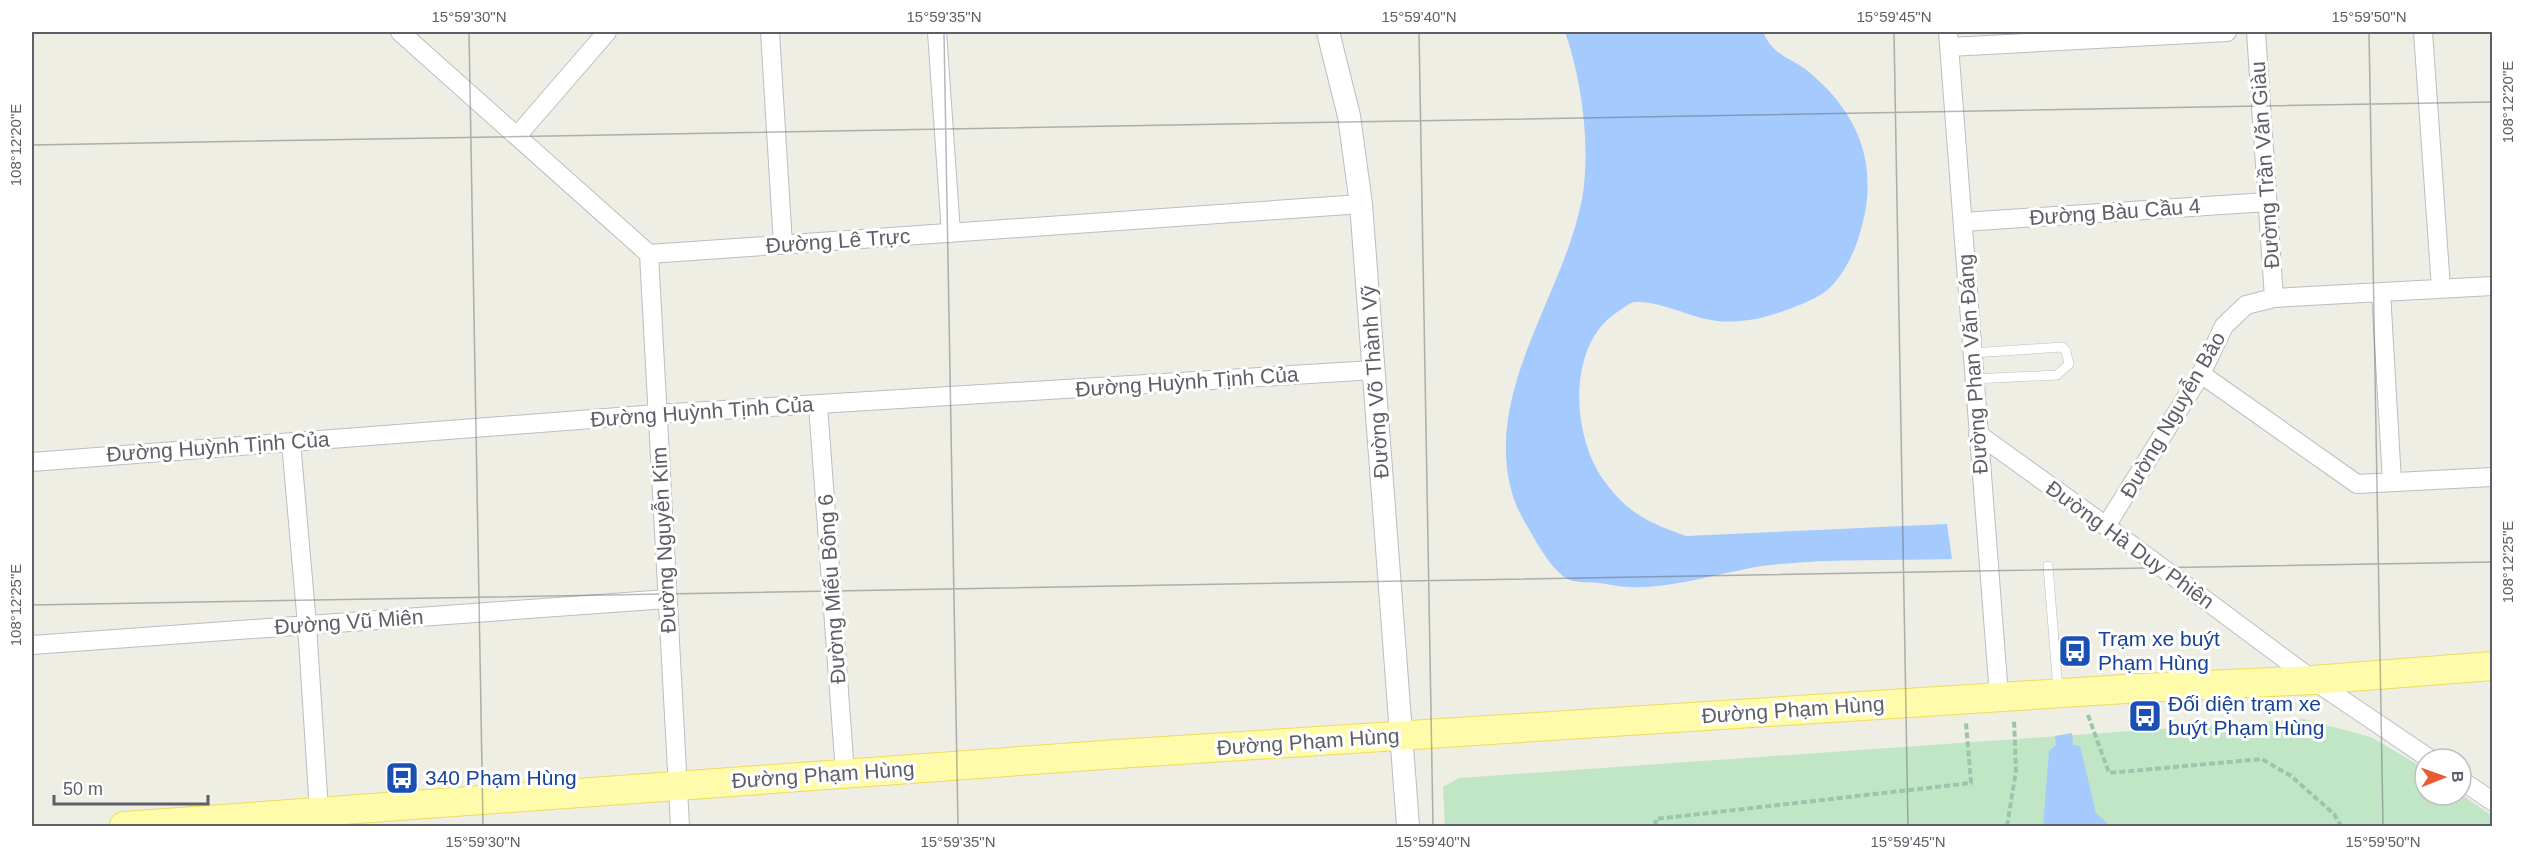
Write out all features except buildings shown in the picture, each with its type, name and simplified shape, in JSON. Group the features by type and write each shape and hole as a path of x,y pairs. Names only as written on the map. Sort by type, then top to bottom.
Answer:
{"main road":[{"name":"Đường Phạm Hùng","path":"124,826 319,820 677,785 1964,699 2006,707 2070,692 2313,680 2493,666"}],"street":[{"path":"400,32 649,254"},
{"path":"517,136 607,32"},
{"path":"770,32 783,245"},
{"path":"937,32 951,233"},
{"name":"Đường Võ Thành Vỹ","path":"1329,32 1349,116 1361,204 1408,826"},
{"path":"1949,39 2227,32"},
{"name":"Đường Trần Văn Giàu","path":"2256,32 2274,298"},
{"path":"2423,32 2441,288"},
{"name":"Đường Phan Văn Đáng","path":"1949,39 1978,434 2006,707"},
{"name":"Đường Bàu Cầu 4","path":"1963,222 2267,202"},
{"name":"Đường Lê Trực","path":"649,254 1361,204"},
{"name":"Đường Nguyễn Kim","path":"649,254 680,826"},
{"name":"Đường Nguyễn Bảo","path":"2106,526 2201,374 2224,326 2246,305 2274,298 2493,286"},
{"path":"2380,292 2392,483"},
{"name":"Đường Huỳnh Tịnh Của","path":"32,462 657,414 1374,370"},
{"path":"2201,374 2356,484 2493,477"},
{"name":"Đường Miếu Bông 6","path":"818,405 845,773"},
{"name":"Đường Hà Duy Phiên","path":"1978,434 2313,680 2413,748"},
{"path":"291,442 307,625 319,820"},
{"name":"Đường Vũ Miên","path":"32,645 667,599"},
{"path":"2473,788 2493,801"}],"lane":[{"path":"1972,353 2062,347 2066,351 2069,364 2057,375 1974,379"},
{"path":"2048,566 2070,692"}],"path":[{"path":"2070,692 2091,729 2109,773 2262,759 2291,776 2334,814 2341,826"},
{"path":"1655,826 1656,819 1971,783 1964,699"},
{"path":"2006,707 2016,771 2007,826"}],"green space":[{"path":"2303,719 2371,737 2413,762 2413,807 2473,807 2473,803 2492,816 2492,826 1445,826 1443,787 1459,778"}],"water":[{"path":"1565,32 1763,32 1772,47 1809,72 1837,100 1857,132 1867,167 1866,207 1857,243 1839,277 1820,295 1777,313 1752,320 1727,322 1701,318 1656,304 1638,302 1631,303 1619,311 1602,326 1590,345 1582,367 1579,392 1585,441 1605,482 1631,510 1650,522 1686,536 1947,524 1952,559 1785,563 1662,586 1645,587 1573,581 1559,573 1549,561 1516,504 1506,455 1508,418 1517,380 1573,235 1585,179 1583,114 1576,71"},
{"path":"2072,733 2073,745 2080,746 2096,813 2110,826 2043,826 2049,751 2056,745 2055,736"}],"place":[{"name":"Trạm xe buýt Phạm Hùng","path":"2075,651"},
{"name":"Đối diện trạm xe buýt Phạm Hùng","path":"2145,716"},
{"name":"340 Phạm Hùng","path":"402,778"}]}
